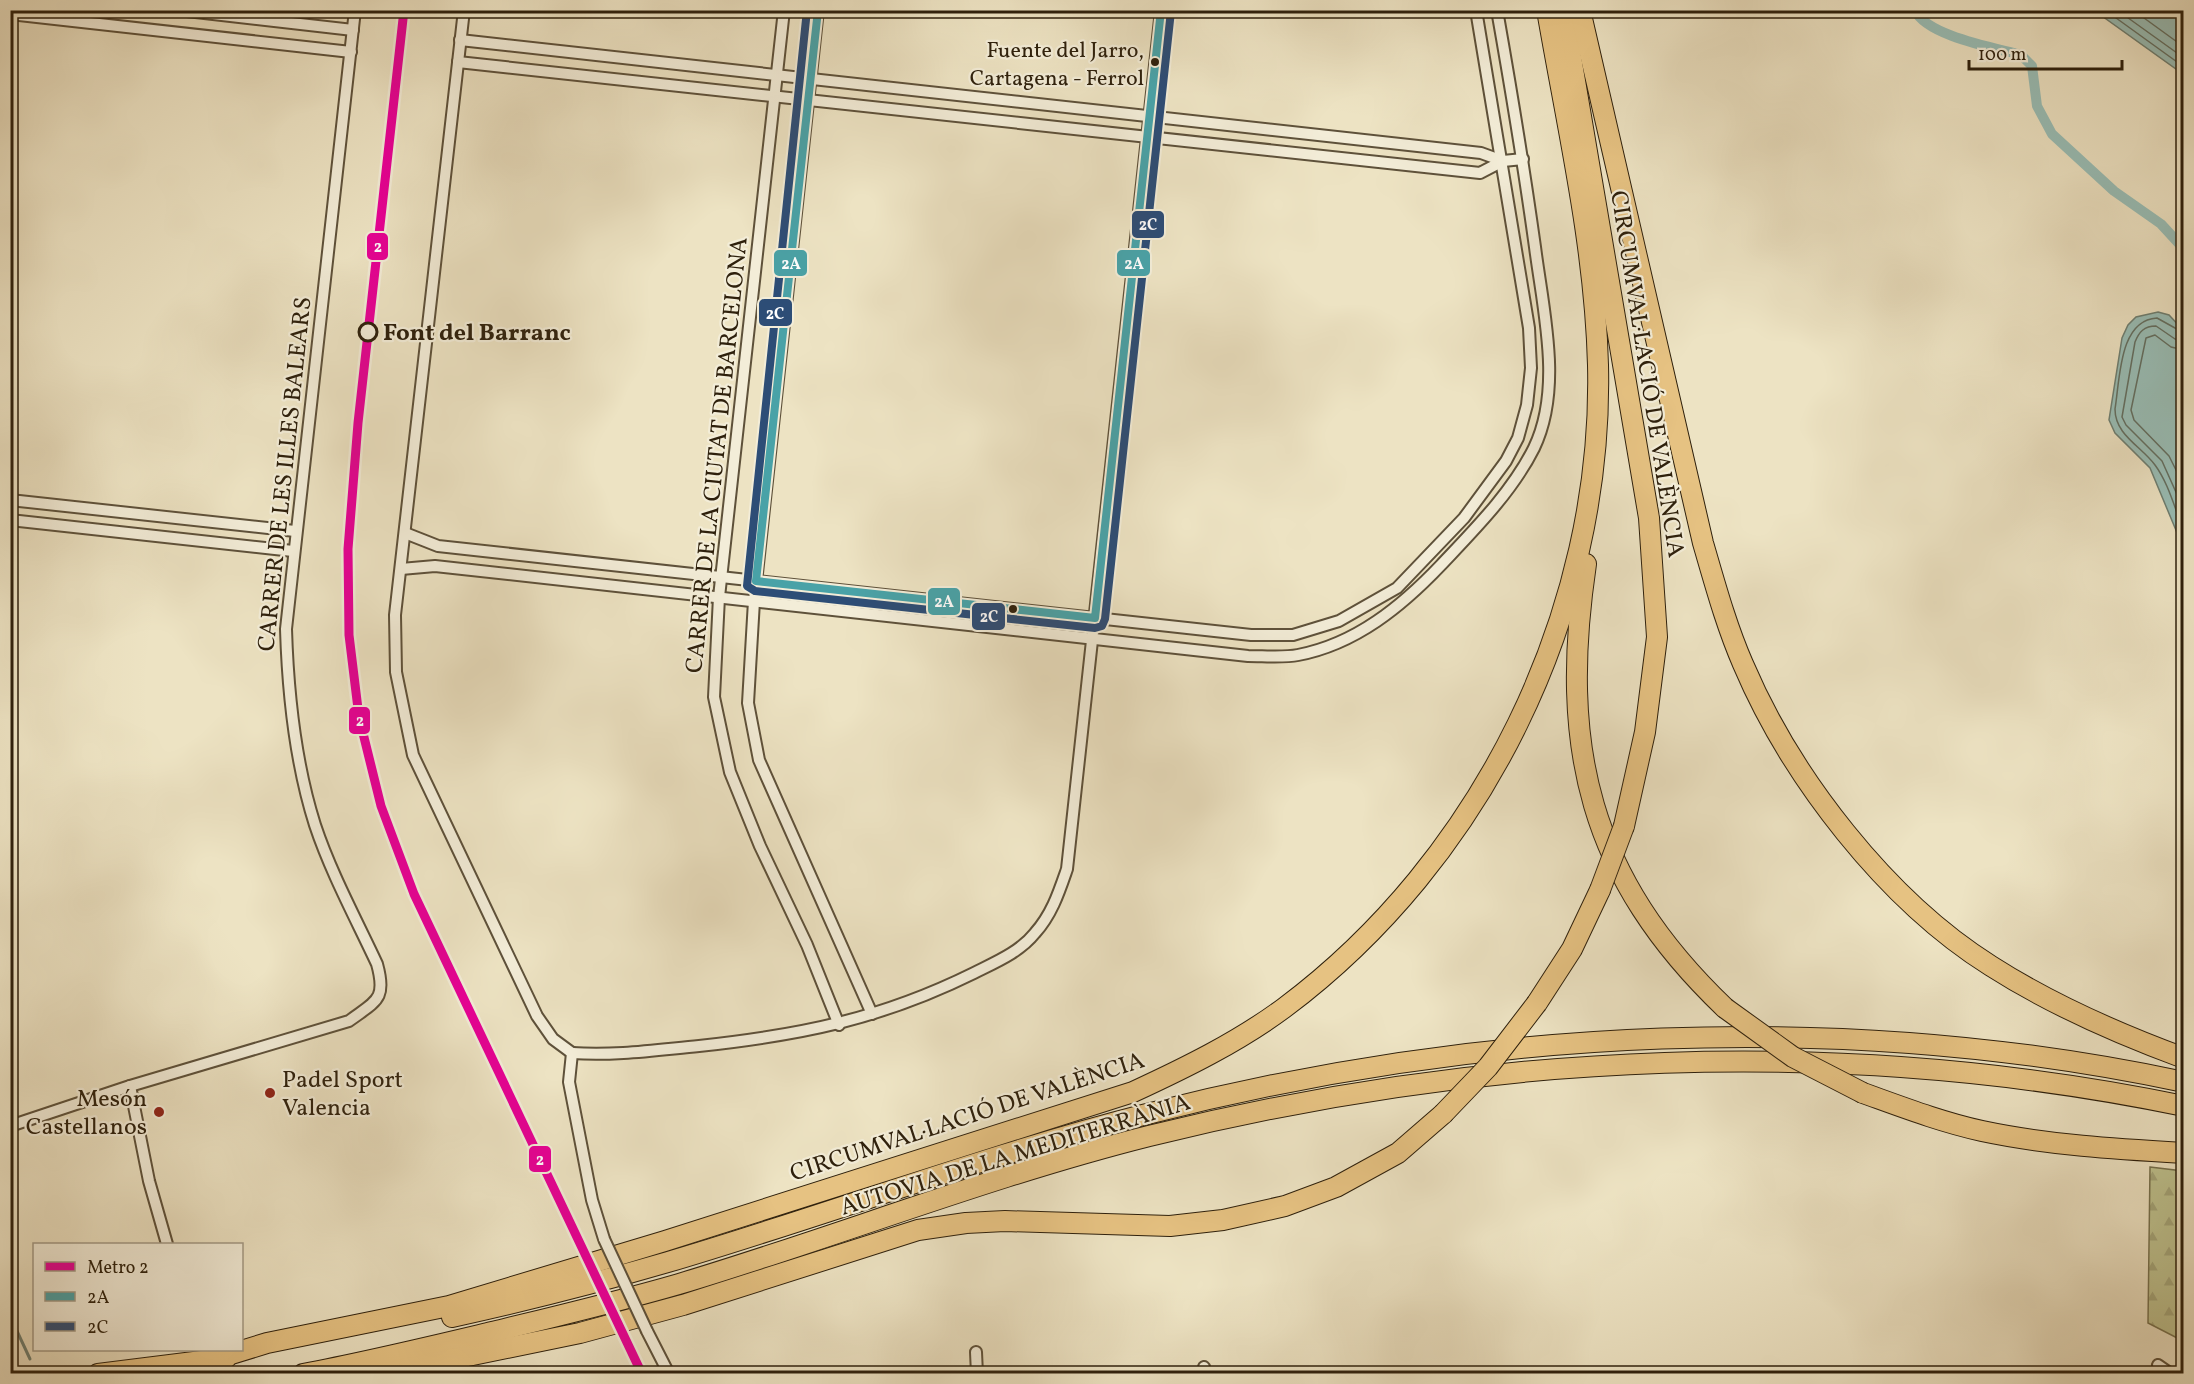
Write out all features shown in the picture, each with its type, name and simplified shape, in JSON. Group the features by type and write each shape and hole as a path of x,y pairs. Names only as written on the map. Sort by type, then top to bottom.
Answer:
{"highway":[{"name":"CIRCUMVAL·LACIÓ DE VALÈNCIA","path":"243,1350 267,1343 449,1306 1133,1092 1190,1066 1273,1015 1356,949 1415,885 1478,798 1521,717 1562,614 1588,513 1596,442 1598,365 1594,312 1585,237 1547,10"},
{"name":"CIRCUMVAL·LACIÓ DE VALÈNCIA","path":"380,1374 580,1333 683,1305 918,1230 966,1223 1005,1221 1170,1226 1223,1220 1285,1206 1335,1187 1398,1153 1443,1114 1488,1067 1537,1003 1572,949 1600,890 1624,826 1645,732 1657,637 1650,530 1633,414 1563,10"},
{"path":"1580,10 1703,543 1724,616 1743,664 1762,705 1791,756 1822,802 1881,872 1931,920 1981,959 2049,1001 2106,1029 2184,1058"},
{"path":"1588,513 1589,539 1577,625 1575,695 1583,766 1589,790 1606,839 1629,889 1662,939 1711,995 1740,1020 1793,1057 1863,1093 1911,1111 1982,1131 2040,1141 2184,1153"},
{"name":"AUTOVIA DE LA MEDITERRÀNIA","path":"98,1374 215,1359 267,1356 351,1341 566,1291 670,1262 1141,1115 1236,1092 1428,1057 1565,1043 1712,1037 1832,1039 2026,1056 2184,1082"},
{"name":"AUTOVIA DE LA MEDITERRÀNIA","path":"303,1374 436,1345 677,1285 1071,1158 1146,1137 1235,1116 1372,1090 1493,1073 1570,1066 1711,1060 1830,1062 1924,1068 2025,1079 2184,1106"},
{"name":"CIRCUMVAL·LACIÓ DE VALÈNCIA","path":"215,1359 241,1351"}],"street":[{"path":"178,10 353,30"},
{"name":"CARRER DE LES ILLES BALEARS","path":"130,1086 349,1021 379,999 383,986 377,964 315,825 298,755 288,687 286,629 295,531 355,10"},
{"path":"464,10 395,615 396,672 413,755 537,1016 552,1039 572,1053 621,1054 779,1037 839,1025 947,986 1008,956 1034,935 1053,910 1067,869 1161,10"},
{"name":"CARRER DE LA CIUTAT DE BARCELONA","path":"784,10 721,577 714,697 730,772 760,846 807,945 839,1025"},
{"path":"818,10 756,581 748,703 759,760 872,1014"},
{"path":"405,534 438,546 1251,635 1293,635 1339,621 1397,588 1464,518 1506,461 1518,438 1527,405 1531,368 1529,328 1503,161 1476,10"},
{"path":"400,570 435,566 1248,656 1298,655 1350,638 1409,599 1476,529 1519,472 1534,447 1544,414 1550,369 1546,324 1523,159 1497,10"},
{"path":"10,14 351,52"},
{"path":"460,40 1481,153 1503,161"},
{"path":"458,62 1480,173 1503,161 1523,159"},
{"path":"10,500 295,531"},
{"path":"10,520 293,550"},
{"path":"572,1053 568,1082 592,1200 604,1239 669,1374"},
{"path":"10,1126 130,1086 149,1181 166,1243"},
{"path":"976,1352 976,1374"},
{"path":"2158,1365 2171,1374"}],"green space":[{"path":"2150,1167 2183,1171 2183,1341 2148,1323"}],"water":[{"path":"2095,11 2183,11 2183,74"},
{"path":"2158,312 2169,315 2183,330 2183,547 2150,468 2115,433 2109,420 2122,338 2128,325 2136,317"}],"waterway":[{"path":"1915,10 1922,19 1947,34 1979,45 2021,55 2032,66 2037,106 2052,134 2114,191 2161,224 2184,249"},
{"path":"10,1316 30,1359"}],"tunnel":[{"path":"208,1351 216,1374"}],"metro line":[{"name":"2","path":"404,10 358,423 348,549 349,635 359,717 381,806 414,894 642,1374"}],"transit line":[{"name":"2C","path":"807,10 747,586 755,591 1095,628 1102,626 1105,619 1171,11"},
{"name":"2A","path":"818,10 756,581 1095,618 1161,10"}],"place":[{"name":"Fuente del Jarro, Cartagena - Ferrol","path":"1155,62"},
{"name":"Font del Barranc","path":"368,332"},
{"name":"Padel Sport Valencia","path":"270,1093"},
{"name":"Mesón Castellanos","path":"159,1112"}]}
